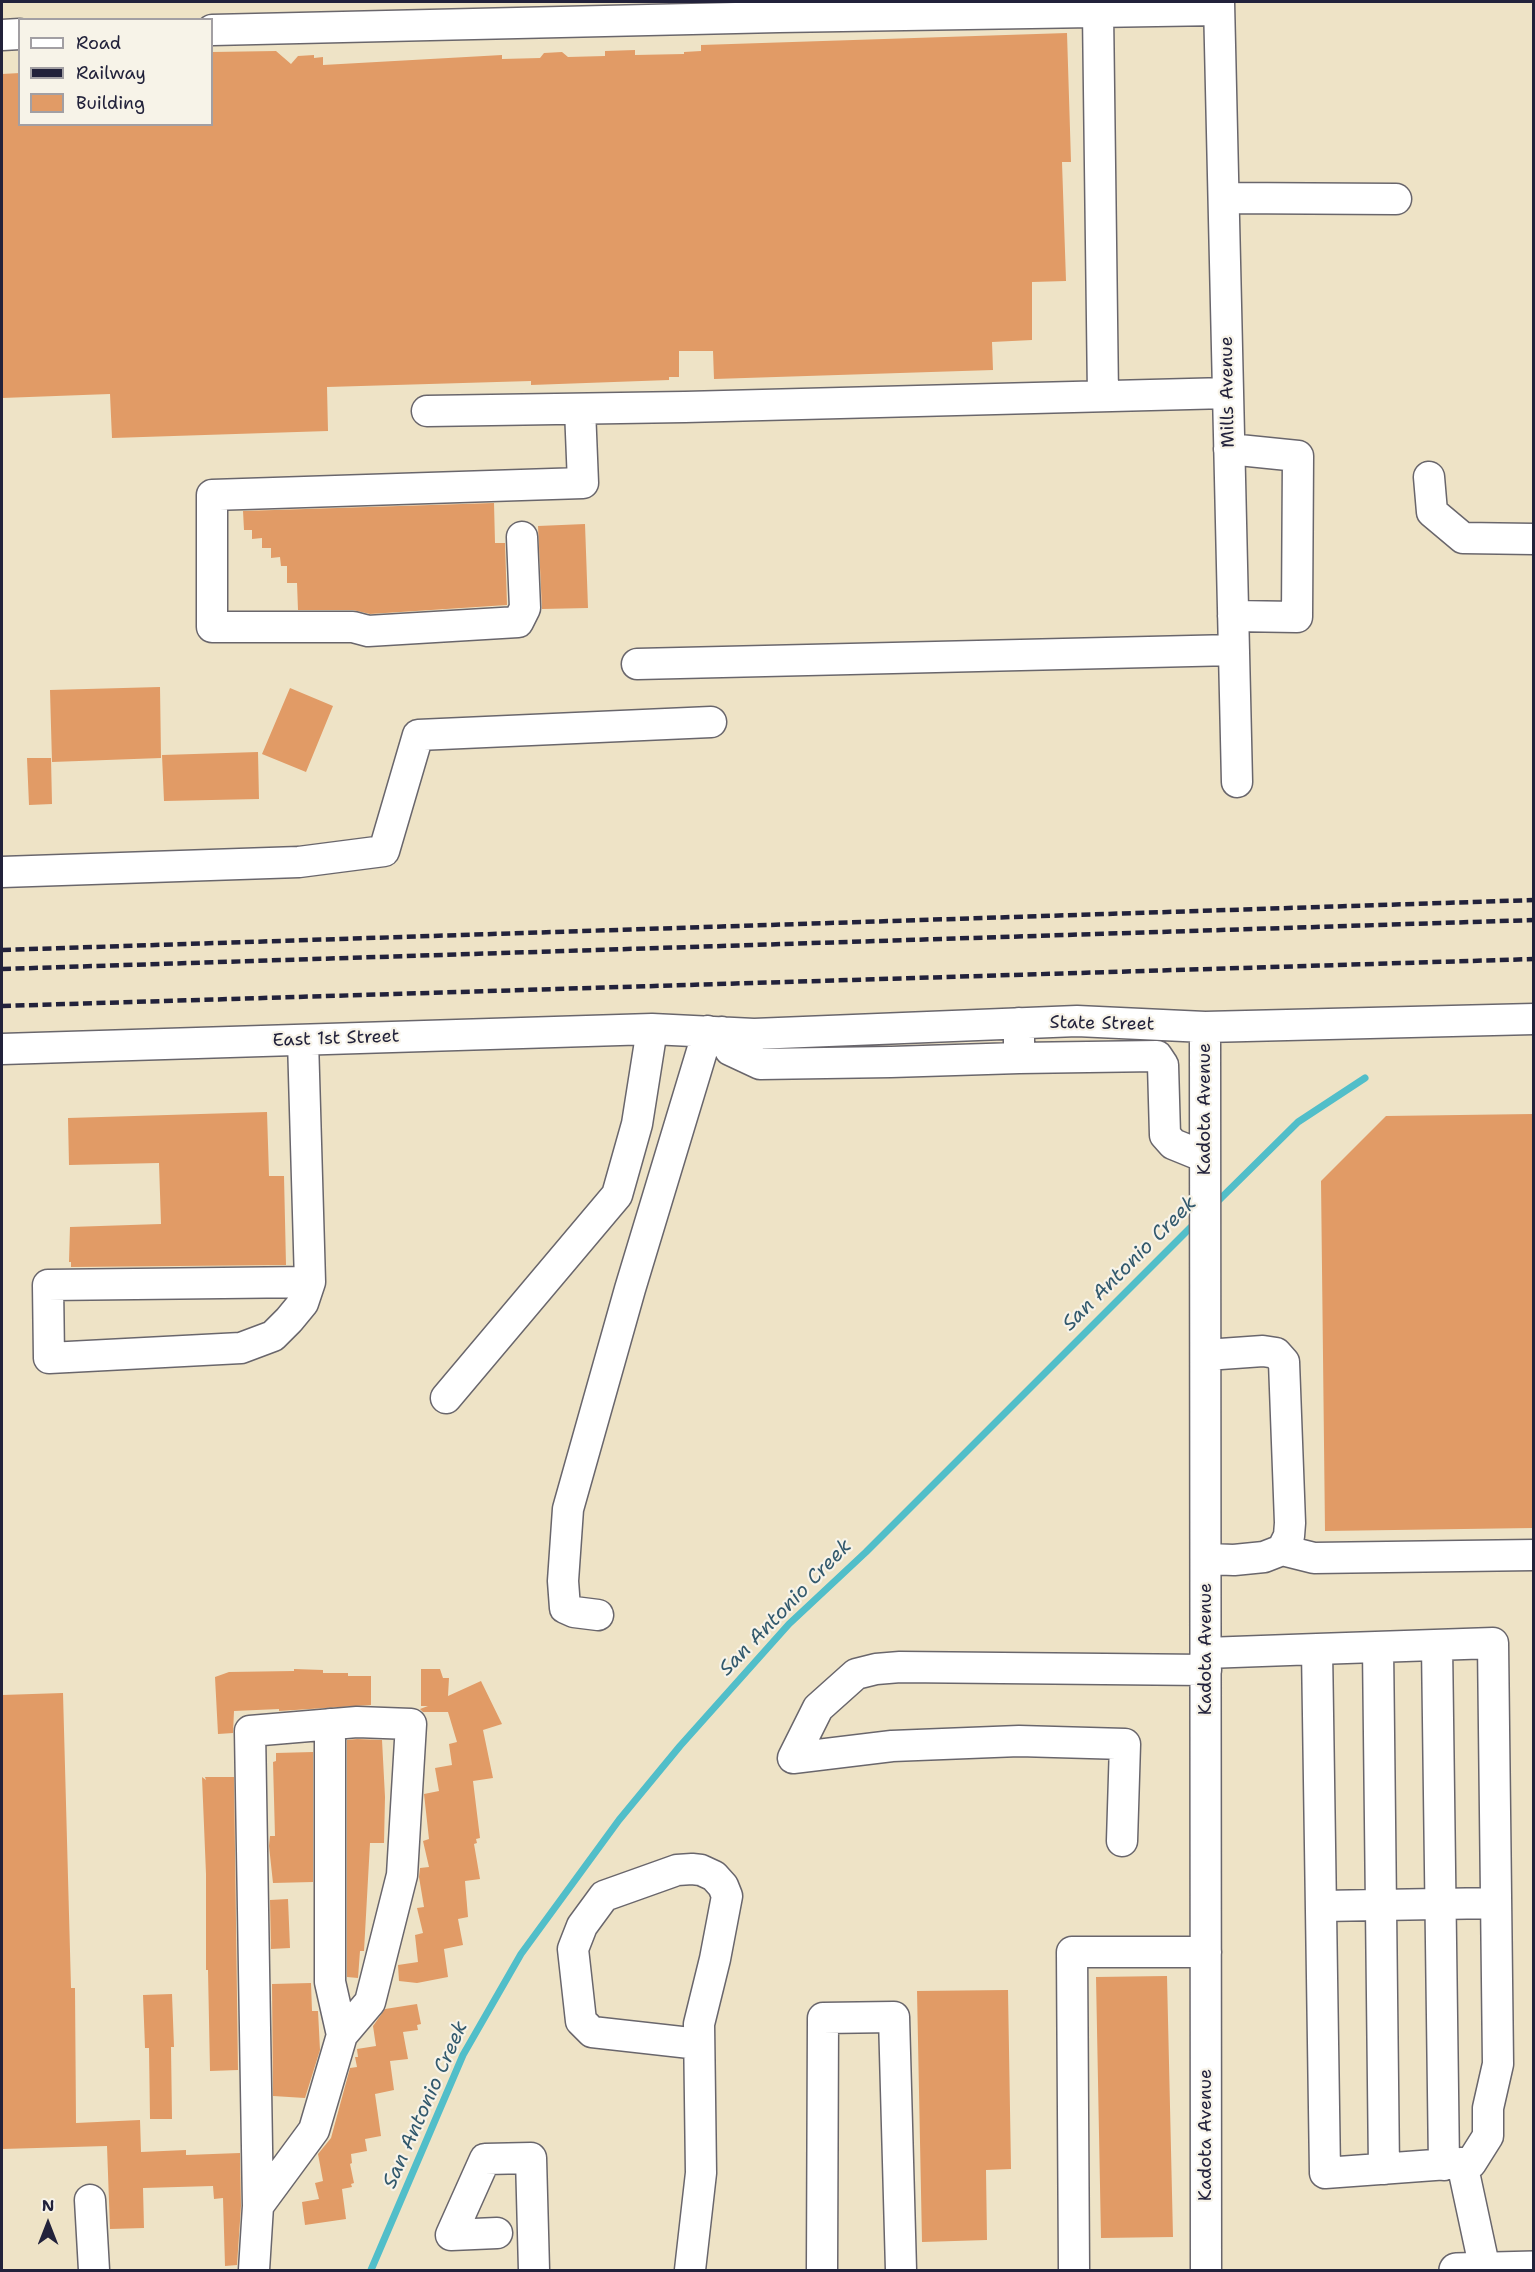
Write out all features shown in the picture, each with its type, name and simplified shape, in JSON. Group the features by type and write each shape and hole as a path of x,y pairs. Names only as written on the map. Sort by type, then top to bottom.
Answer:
{"main road":[{"path":"1471,2270 1533,2268"}],"street":[{"path":"213,30 301,15 778,9 1098,12 1153,6 1219,6"},
{"name":"Mills Avenue","path":"1219,6 1237,782"},
{"path":"1098,12 1103,396"},
{"path":"2,35 18,34"},
{"path":"1224,198 1396,199"},
{"path":"427,411 1228,393"},
{"path":"522,537 525,608 518,622 368,631 353,627 212,627 212,495 583,483 580,409"},
{"path":"1229,449 1298,456 1297,617 1233,616"},
{"path":"1429,477 1432,512 1462,538 1533,539"},
{"path":"637,664 1234,650"},
{"path":"2,872 299,862 384,851 418,735 711,722"},
{"name":"State Street","path":"661,1029 754,1034 1077,1020 1205,1027 1533,1019"},
{"path":"1019,1023 1019,1058"},
{"name":"Kadota Avenue","path":"1205,1027 1206,2271"},
{"path":"890,1028 891,1062"},
{"path":"446,1398 617,1195 661,1029"},
{"name":"East 1st Street","path":"2,1049 661,1029"},
{"path":"715,1031 730,1050 760,1064 1157,1056 1162,1065 1165,1135 1173,1144 1205,1157"},
{"path":"598,1615 574,1612 565,1608 563,1581 568,1509 630,1289 715,1031"},
{"path":"822,1031 823,1063"},
{"path":"303,1040 310,1282 303,1303 273,1336 241,1348 49,1358 48,1285 310,1282"},
{"path":"1206,1354 1263,1351 1276,1353 1284,1362 1290,1523 1289,1536 1282,1550"},
{"path":"1206,1559 1234,1560 1263,1557 1282,1550 1314,1558 1533,1554"},
{"path":"1122,1841 1125,1744 1019,1741 892,1746 794,1758 818,1708 856,1674 876,1669 1206,1661 1317,1649 1493,1643 1498,2064 1488,2108 1488,2136 1471,2163 1325,2173 1317,1649"},
{"path":"1437,1645 1440,1903 1453,2164 1471,2270"},
{"path":"1378,1647 1384,2169"},
{"path":"255,2271 258,2206 250,1731 357,1722 411,1724 402,1875 370,2002 342,2035 314,2130 258,2206"},
{"path":"330,1724 330,1982 342,2035"},
{"path":"690,2271 702,2173 699,2024 727,1896 723,1886 714,1876 702,1870 677,1870 604,1896 582,1926 573,1949 581,2021 592,2032 699,2044"},
{"path":"1321,1906 1496,1903"},
{"path":"1074,2271 1072,1952 1206,1952"},
{"path":"822,2271 823,2018 894,2017 901,2271"},
{"path":"497,2233 451,2235 485,2159 531,2158 534,2271"},
{"path":"90,2200 94,2271"}],"building":[{"path":"1067,33 1071,162 1062,162 1066,281 1032,282 1032,340 992,342 993,370 714,379 713,351 679,351 679,377 669,377 669,380 531,385 531,381 327,387 328,431 112,438 110,394 2,398 2,74 18,73 18,126 213,126 213,52 276,51 291,64 298,56 314,55 314,58 323,57 323,65 502,55 502,59 540,58 544,53 562,52 568,57 605,56 605,51 635,50 635,55 684,54 684,52 701,51 701,45"},
{"path":"494,503 495,543 505,543 507,605 370,614 353,610 298,610 297,583 287,583 287,566 281,566 280,557 271,558 271,548 262,548 262,538 252,539 252,530 244,530 243,511"},
{"path":"585,524 588,608 542,609 538,526"},
{"path":"160,687 161,758 52,762 50,690"},
{"path":"290,688 333,706 306,772 262,754"},
{"path":"258,752 259,799 164,801 162,755"},
{"path":"27,758 51,758 52,804 29,805"},
{"path":"267,1112 269,1176 284,1176 286,1265 71,1267 71,1262 69,1262 70,1227 161,1224 159,1163 69,1165 68,1118"},
{"path":"1533,1114 1533,1528 1325,1531 1321,1181 1386,1116"},
{"path":"294,1669 323,1670 323,1673 348,1673 348,1676 371,1676 371,1705 279,1711 279,1709 234,1711 233,1733 218,1734 215,1677 229,1672 294,1671"},
{"path":"421,1669 440,1669 443,1678 449,1678 448,1696 481,1681 502,1724 483,1730 493,1778 473,1781 480,1838 476,1839 477,1843 474,1844 480,1879 465,1881 468,1917 458,1919 463,1945 444,1949 448,1977 417,1983 399,1981 398,1965 418,1962 415,1935 423,1933 417,1908 424,1907 419,1877 420,1868 429,1867 423,1841 429,1839 424,1794 439,1791 435,1768 452,1765 449,1744 457,1742 448,1712 423,1712 420,1709 428,1706 421,1706"},
{"path":"63,1693 71,1988 75,1988 76,2123 140,2120 141,2152 186,2150 186,2155 240,2153 241,2206 237,2265 225,2266 223,2198 214,2199 213,2186 143,2188 144,2228 110,2229 107,2146 2,2149 2,1695"},
{"path":"347,1740 382,1740 385,1797 384,1843 370,1843 364,1951 360,1951 358,1978 347,1977"},
{"path":"313,1752 313,1882 273,1883 269,1846 270,1836 275,1836 273,1762 276,1761 276,1753"},
{"path":"202,1777 206,1780 205,1777 234,1777 238,2070 210,2071"},
{"path":"288,1899 290,1948 271,1949 270,1900"},
{"path":"1167,1976 1173,2237 1101,2238 1096,1977"},
{"path":"311,1983 312,2011 318,2011 320,2050 305,2098 273,2096 272,1984"},
{"path":"1008,1990 1011,2169 986,2170 987,2240 922,2242 917,1991"},
{"path":"172,1994 174,2047 171,2047 172,2119 150,2119 149,2048 145,2048 143,1995"},
{"path":"417,2004 421,2024 417,2025 418,2030 403,2032 408,2059 390,2061 394,2090 375,2094 381,2136 365,2139 367,2151 351,2154 352,2163 350,2164 354,2183 351,2184 352,2187 342,2189 346,2219 305,2225 302,2202 319,2199 315,2183 323,2181 318,2154 331,2138 350,2068 357,2067 355,2057 358,2057 357,2049 376,2046 373,2026 385,2009"}],"waterway":[{"name":"San Antonio Creek","path":"1214,1205 1298,1122 1365,1078"},
{"name":"San Antonio Creek","path":"371,2270 463,2055 521,1954 619,1820 680,1746 789,1624 866,1552 1195,1223"}],"railway":[{"path":"2,950 1534,900"},
{"path":"2,969 1534,920"},
{"path":"2,1006 1534,959"}]}
